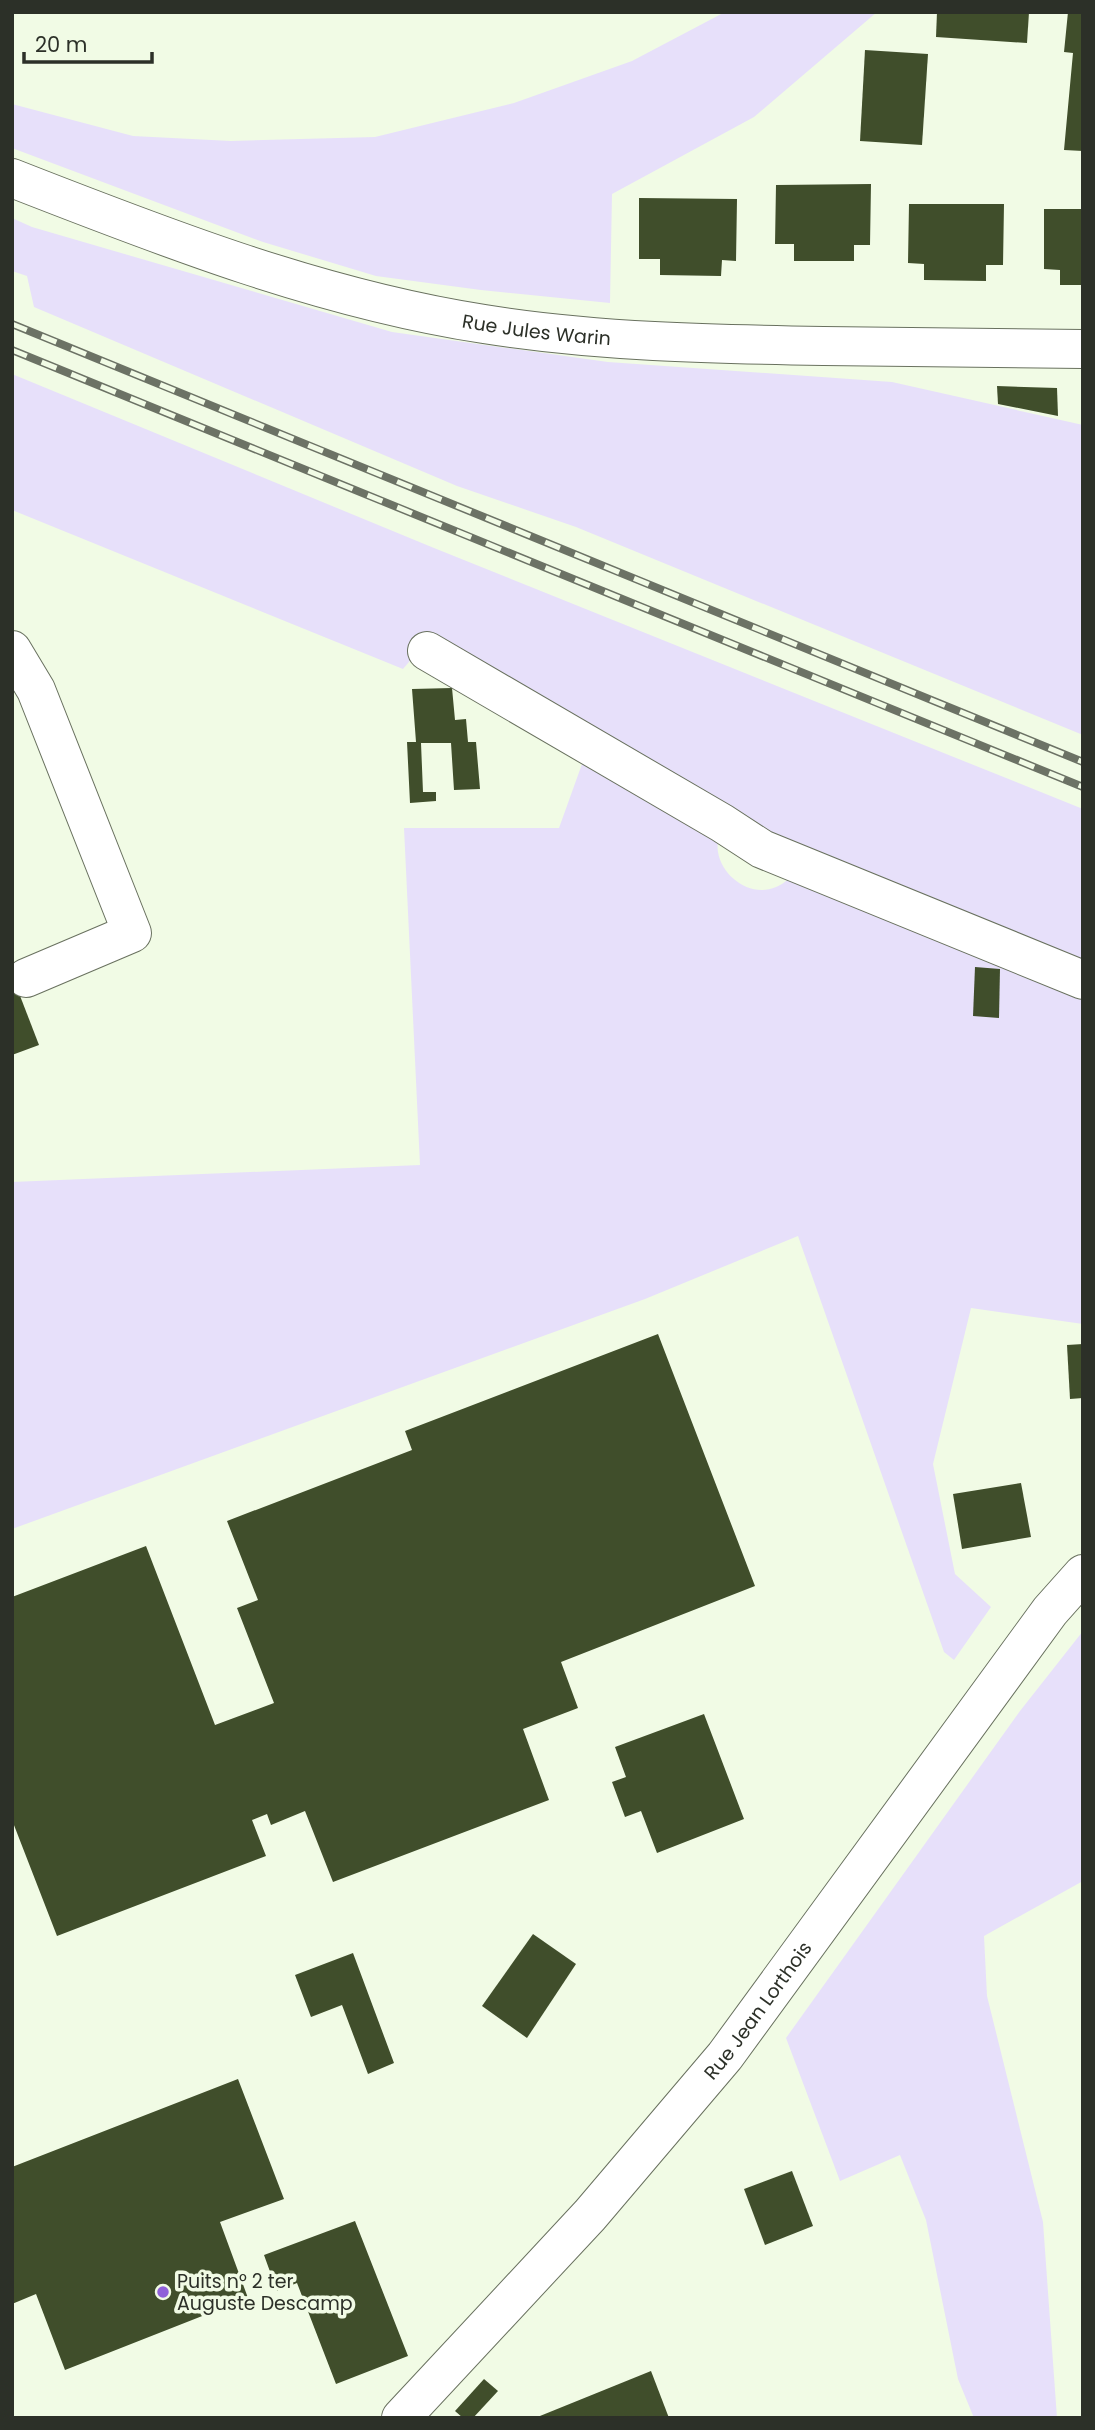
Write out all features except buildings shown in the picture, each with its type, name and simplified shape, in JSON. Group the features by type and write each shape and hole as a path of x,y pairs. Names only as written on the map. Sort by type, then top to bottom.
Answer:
{"street":[{"name":"Rue Jules Warin","path":"12,178 265,271 370,300 484,324 627,341 1083,349"},
{"path":"12,650 36,690 132,933 26,978"},
{"path":"427,652 722,822 762,849 1083,980"},
{"name":"Rue Jean Lorthois","path":"401,2418 590,2215 725,2056 1051,1611 1083,1574"}],"shaded area":[{"path":"725,12 877,12 754,117 612,194 610,303 376,276 263,242 12,148 12,104 133,136 231,141 375,137 514,103 632,61"},
{"path":"12,218 32,227 392,332 608,362 892,382 1083,425 1083,735 576,527 457,486 34,307 27,276 12,271"},
{"path":"12,374 434,548 1083,809 1083,963 801,852 432,635 403,669 12,510"},
{"path":"582,764 718,835 721,861 725,870 739,883 757,890 766,890 778,886 794,875 1083,990 1083,1324 971,1308 933,1464 955,1574 991,1607 954,1660 944,1652 798,1236 645,1299 12,1529 12,1182 420,1165 404,828 559,828"},
{"path":"1083,1631 1083,1881 984,1936 987,1996 1043,2222 1057,2418 974,2418 958,2379 926,2220 900,2155 840,2181 786,2038 1020,1711"}],"railway":[{"path":"12,324 1083,762"},
{"path":"12,350 1083,787"}],"place":[{"name":"Puits n° 2 ter Auguste Descamp","path":"163,2292"}]}
